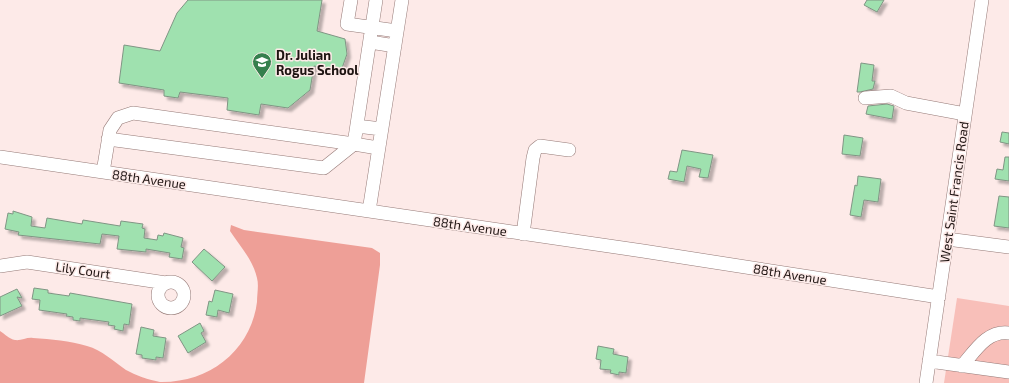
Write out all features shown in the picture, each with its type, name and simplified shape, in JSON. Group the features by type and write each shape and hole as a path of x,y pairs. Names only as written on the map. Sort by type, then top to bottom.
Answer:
{"street":[{"path":"351,0 347,24 397,31"},
{"path":"108,139 324,168 354,144 376,0"},
{"path":"369,211 402,0"},
{"name":"West Saint Francis Road","path":"926,383 982,0"},
{"path":"370,42 395,46"},
{"path":"865,98 890,96 906,103 965,114"},
{"path":"103,172 110,130 118,118 133,113 378,148"},
{"path":"357,126 382,129"},
{"path":"523,234 535,150 540,146 569,150"},
{"name":"88th Avenue","path":"0,157 939,297"},
{"path":"947,239 1009,247"},
{"name":"Lily Court","path":"0,266 27,262 166,283"},
{"path":"962,366 990,336 1001,332 1009,333"},
{"path":"929,361 1009,372"}],"shaded area":[{"path":"231,225 244,230 372,248 380,253 380,265 364,383 0,383 0,331 9,338 15,340 31,338 47,339 87,346 103,353 130,372 147,379 160,382 178,381 195,377 211,370 237,349 246,335 253,319 257,302 258,281 255,271 246,253 230,231"},
{"path":"957,298 1009,306 1009,383 944,383"}],"building":[{"name":"Dr. Julian Rogus School","path":"188,0 322,0 317,31 345,39 347,54 341,71 314,66 310,90 288,108 261,104 259,115 227,110 228,98 180,92 178,98 164,96 164,90 119,83 124,45 160,51 177,13"},
{"path":"867,0 884,0 877,12 864,5"},
{"path":"861,63 874,65 872,81 875,81 873,89 857,92"},
{"path":"887,104 894,106 892,119 866,114 868,106"},
{"path":"1002,132 1009,133 1009,144 1000,142"},
{"path":"844,135 863,138 860,156 842,154"},
{"path":"682,150 713,155 708,178 699,177 701,169 687,166 684,182 668,179 670,171 677,172"},
{"path":"1005,157 1009,157 1009,181 995,179 997,169 1003,170"},
{"path":"858,176 881,179 878,202 864,200 861,217 850,215"},
{"path":"999,196 1009,197 1009,228 994,226"},
{"path":"13,211 32,217 31,226 45,228 47,218 82,224 83,220 120,226 121,221 143,224 142,228 145,229 144,238 157,240 158,235 163,236 164,233 183,238 181,247 184,248 182,259 169,257 170,253 146,249 146,252 117,249 119,236 102,234 100,244 18,235 19,232 5,229 8,213 13,214"},
{"path":"204,249 225,267 212,281 192,262"},
{"path":"34,288 48,290 48,293 69,296 70,293 132,304 129,325 124,324 123,331 114,329 115,326 108,325 109,322 80,318 80,321 73,320 73,317 66,316 67,314 39,310 40,300 32,299"},
{"path":"17,289 22,298 17,297 22,306 0,316 0,297"},
{"path":"215,290 233,294 229,313 218,310 217,317 206,315 209,301 212,302"},
{"path":"200,323 204,331 201,333 206,342 188,353 178,336"},
{"path":"141,327 154,330 153,336 166,338 163,358 156,357 156,360 142,358 142,355 136,354"},
{"path":"598,346 614,349 613,354 628,357 626,373 619,372 619,375 610,373 611,370 600,369 601,360 596,359"}],"place":[{"name":"Dr. Julian Rogus School","path":"262,79"}]}
